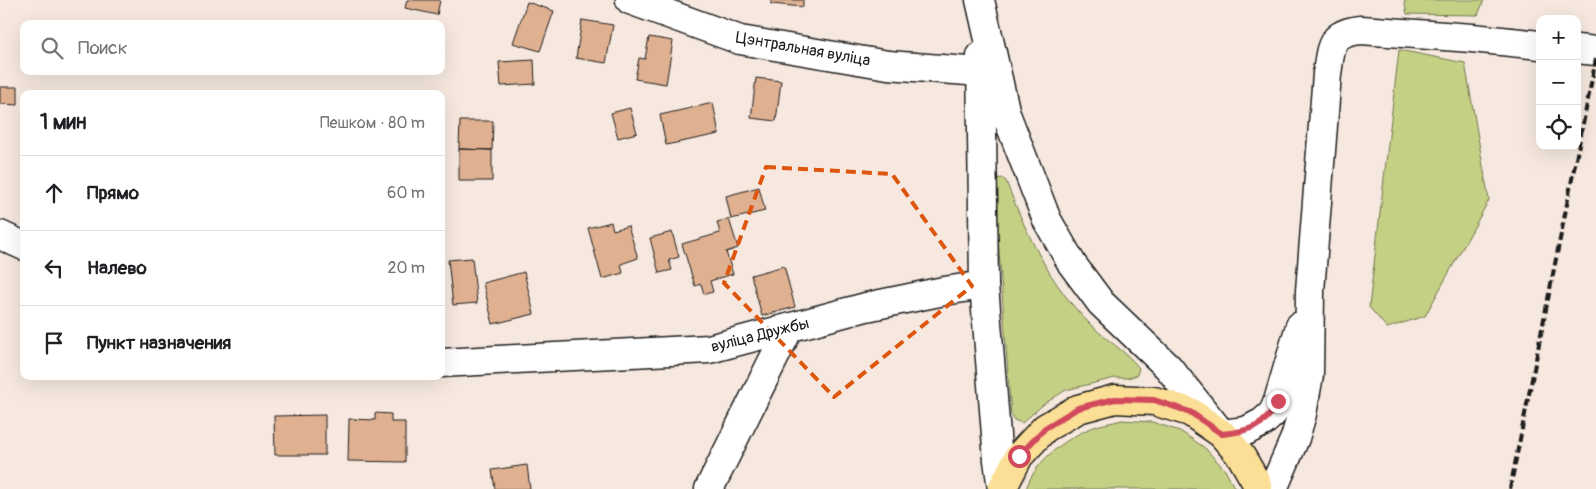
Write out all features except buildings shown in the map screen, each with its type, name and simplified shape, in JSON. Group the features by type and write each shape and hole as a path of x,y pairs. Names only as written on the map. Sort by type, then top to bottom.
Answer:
{"main road":[{"path":"1002,489 1019,456 1045,428 1078,408 1115,399 1154,400 1190,412 1222,434 1241,456 1258,489"}],"street":[{"name":"Цэнтральная вуліца","path":"630,0 740,40 888,64 981,72"},
{"path":"1002,489 984,285 980,0 1006,114 1047,220 1072,264 1101,303 1168,367 1222,434 1246,431 1263,422 1273,413 1310,291"},
{"path":"1273,489 1295,438 1302,414 1308,375 1310,291 1326,74 1332,43 1337,37 1351,30 1360,30 1536,45"},
{"path":"1581,49 1596,51"},
{"path":"0,235 20,244"},
{"name":"вуліца Дружбы","path":"445,363 709,349 866,308 944,291 984,285"},
{"path":"708,489 789,328"}],"highlighted area":[{"path":"766,167 892,174 972,286 834,397 724,283"}],"green space":[{"path":"1404,0 1484,0 1478,15 1407,14"},
{"path":"1399,50 1465,63 1489,200 1425,316 1387,328 1369,307"},
{"path":"1002,178 1006,181 1022,220 1041,258 1063,293 1091,325 1128,356 1139,368 1137,375 1128,378 1115,378 1066,390 1044,404 1022,423 1014,420 1011,415 994,184 996,179"},
{"path":"1122,420 1152,422 1180,431 1205,448 1225,470 1235,489 1026,489 1036,469 1061,445 1098,425"}],"railway":[{"path":"1510,489 1596,59"}],"route":[{"path":"1019,456 1045,428 1078,408 1115,399 1154,400 1190,412 1222,434 1246,431 1263,422 1273,413 1278,401"}]}
